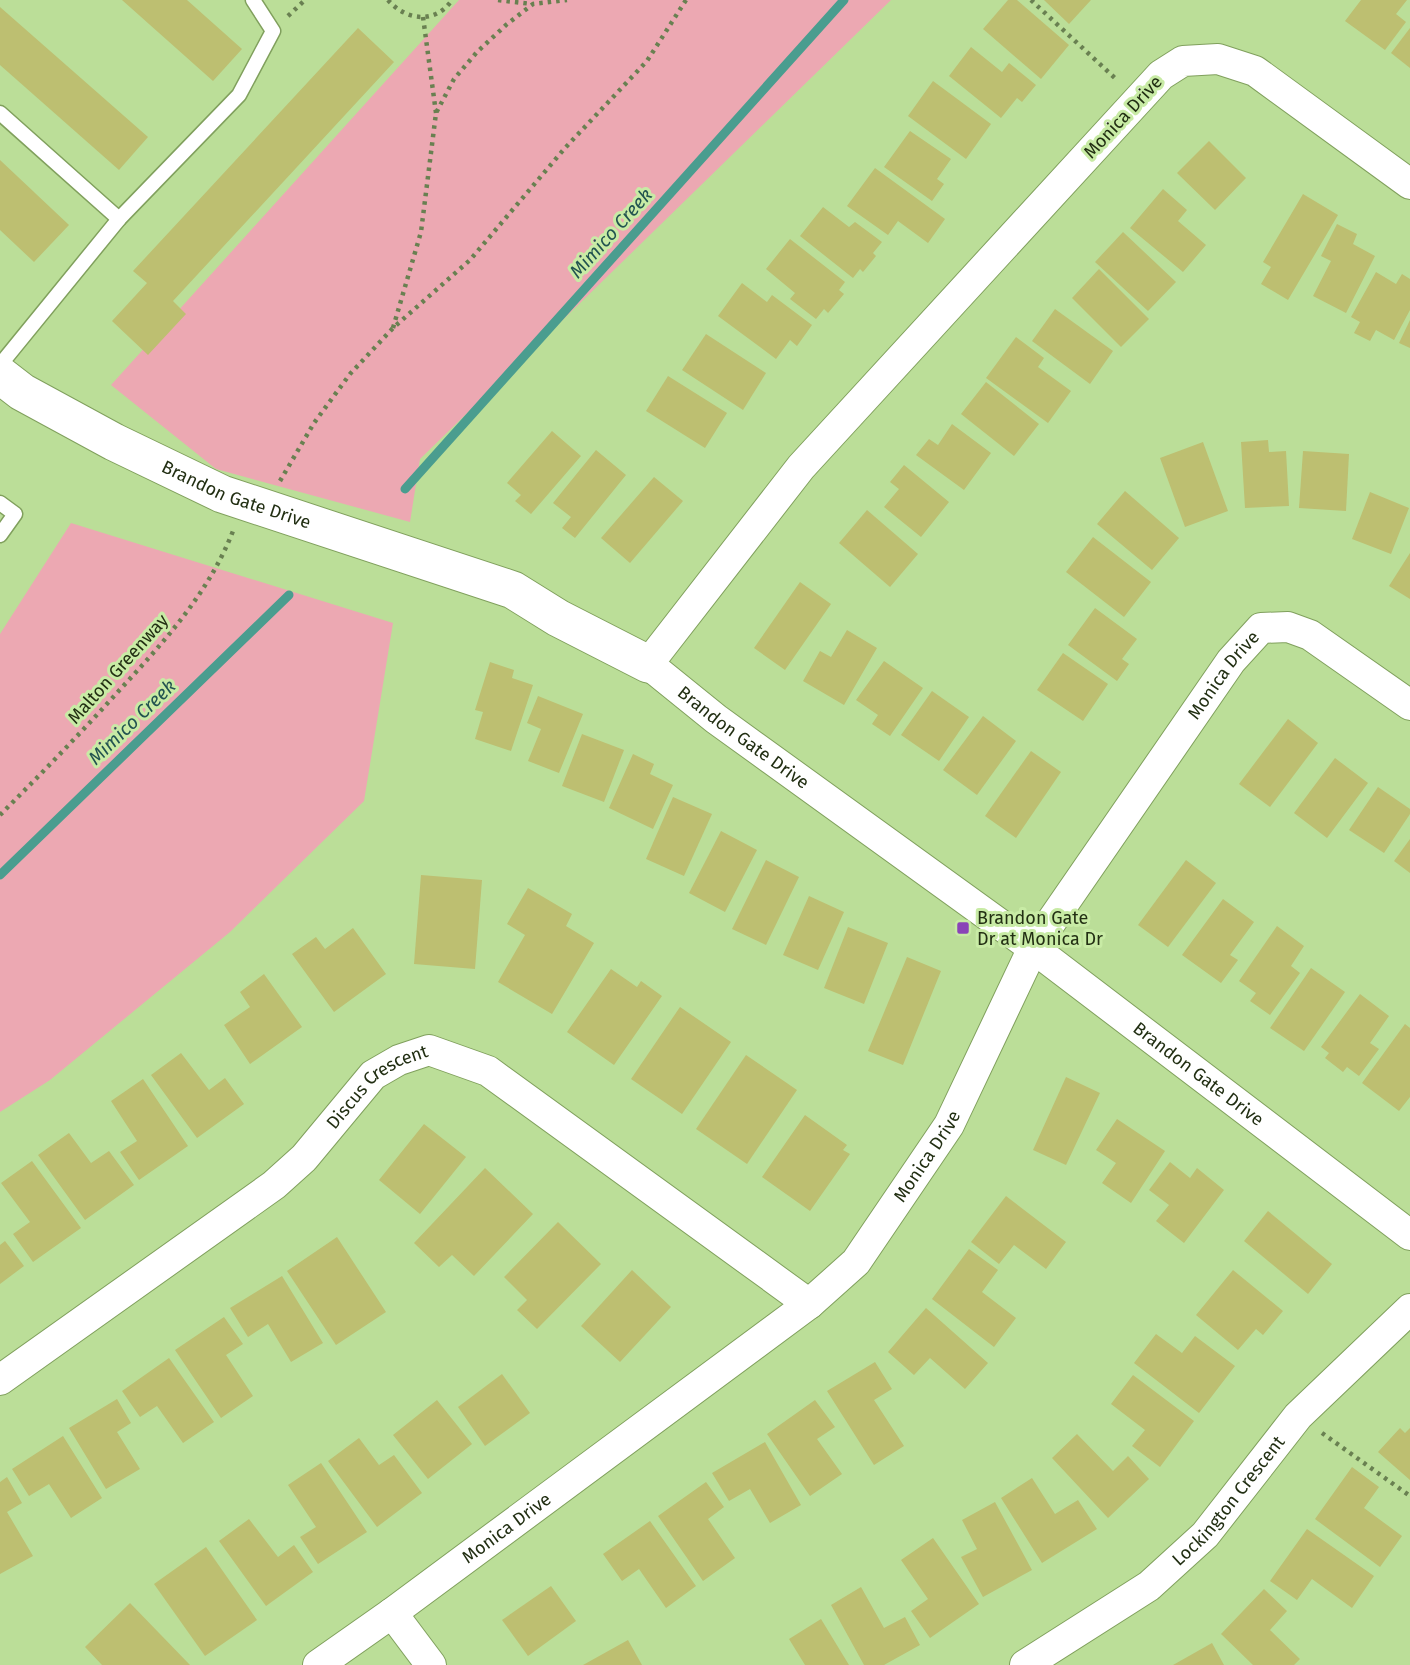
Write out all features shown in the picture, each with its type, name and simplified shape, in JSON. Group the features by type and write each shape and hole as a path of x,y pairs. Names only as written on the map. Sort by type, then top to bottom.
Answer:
{"street":[{"name":"Monica Drive","path":"648,664 801,467 1161,75 1183,61 1218,59 1255,71 1410,184"},
{"name":"Brandon Gate Drive","path":"0,375 22,392 114,442 222,494 513,590 558,618 648,664 716,719 1033,948 1410,1235"},
{"name":"Monica Drive","path":"318,1665 809,1304 856,1262 949,1125 1033,948 1231,661 1261,628 1288,627 1310,635 1410,705"},
{"name":"Discus Crescent","path":"0,1380 274,1185 304,1158 373,1074 399,1060 429,1050 488,1071 809,1304"},
{"name":"Lockington Crescent","path":"1025,1665 1149,1586 1205,1535 1298,1416 1410,1308"},
{"path":"392,1613 431,1665"}],"lane":[{"path":"0,365 119,219 239,95 272,31 253,0"},
{"path":"0,113 119,219"},
{"path":"0,503 15,514 0,535"}],"path":[{"path":"388,0 396,10 423,18 437,13 452,0"},
{"path":"498,0 533,4 567,0"},
{"path":"279,483 314,423 350,374 393,328 470,260 565,148 647,61 686,0"},
{"path":"1031,0 1139,99"},
{"path":"436,113 454,79 477,52 533,4"},
{"path":"393,328 421,232 436,113 423,18"},
{"name":"Malton Greenway","path":"0,815 160,647 206,585 223,557 234,526"},
{"path":"1298,1416 1410,1496"}],"shaded area":[{"path":"459,0 891,0 420,459 410,522 216,469 111,385"},
{"path":"71,523 393,623 364,801 230,932 50,1080 0,1112 0,634"}],"building":[{"path":"122,0 187,0 242,49 213,81"},
{"path":"1008,0 1017,0 1069,45 1041,79 983,29"},
{"path":"1044,0 1091,0 1069,24"},
{"path":"1361,0 1407,0 1396,14 1406,22 1385,50 1345,21"},
{"path":"0,7 148,137 119,170 0,65"},
{"path":"358,28 394,62 173,301 186,314 148,355 112,321 147,283 133,271"},
{"path":"1410,28 1410,68 1391,53"},
{"path":"971,47 1002,72 1009,63 1036,85 1022,102 1017,98 1001,118 949,76"},
{"path":"933,81 991,124 966,159 908,116"},
{"path":"910,131 951,159 937,179 944,184 932,201 884,167"},
{"path":"1209,141 1246,178 1215,210 1177,173"},
{"path":"0,160 69,225 34,262 0,230"},
{"path":"875,168 945,219 928,243 898,221 888,235 847,206"},
{"path":"1163,189 1187,210 1178,221 1206,245 1183,272 1130,228"},
{"path":"1303,194 1338,215 1288,300 1261,284 1271,267 1263,262"},
{"path":"823,207 849,227 855,222 882,242 873,253 876,256 863,272 860,269 853,278 800,236"},
{"path":"1337,224 1357,234 1353,244 1375,256 1346,313 1313,296 1331,261 1321,256"},
{"path":"1123,232 1176,282 1148,311 1095,262"},
{"path":"790,239 845,282 839,290 844,294 828,313 824,309 816,319 790,299 795,293 766,269"},
{"path":"1099,269 1149,319 1121,347 1072,298"},
{"path":"1376,272 1396,284 1402,274 1410,279 1410,310 1394,340 1376,330 1370,341 1354,333 1360,322 1351,317"},
{"path":"742,283 767,302 772,295 812,325 797,346 790,340 776,359 718,316"},
{"path":"1055,309 1113,351 1090,384 1032,341"},
{"path":"1410,320 1410,348 1399,343"},
{"path":"706,334 766,373 743,410 682,370"},
{"path":"1016,337 1044,358 1038,367 1071,391 1048,423 986,378"},
{"path":"668,376 727,413 705,448 646,411"},
{"path":"986,382 1039,424 1014,456 961,414"},
{"path":"952,424 991,453 964,490 916,455 929,439 938,445"},
{"path":"552,431 581,456 531,514 515,501 521,495 507,483"},
{"path":"1268,440 1269,452 1286,451 1289,506 1245,508 1241,442"},
{"path":"1203,442 1228,511 1185,527 1160,458"},
{"path":"596,450 626,475 575,538 562,528 571,517 553,503"},
{"path":"1303,451 1349,454 1346,511 1299,508"},
{"path":"904,465 949,502 921,537 884,507 899,489 890,482"},
{"path":"654,477 683,501 630,563 601,538"},
{"path":"1125,491 1179,538 1152,570 1097,524"},
{"path":"1370,492 1409,508 1391,554 1352,539"},
{"path":"867,510 918,554 890,587 839,543"},
{"path":"1093,537 1151,582 1124,617 1066,572"},
{"path":"1410,553 1410,599 1389,586"},
{"path":"800,582 831,604 785,670 754,648"},
{"path":"1095,608 1137,639 1122,659 1129,664 1117,681 1068,645"},
{"path":"847,630 877,648 844,705 803,681 820,651 831,657"},
{"path":"1063,653 1108,684 1083,721 1037,690"},
{"path":"884,661 923,688 890,736 872,724 878,715 856,700"},
{"path":"490,662 514,670 512,678 533,685 511,751 475,739 483,712 475,710"},
{"path":"932,691 969,717 939,761 901,735"},
{"path":"538,696 583,714 559,773 528,761 541,729 527,723"},
{"path":"983,716 1016,741 977,795 943,770"},
{"path":"1288,719 1318,743 1270,807 1239,784"},
{"path":"582,734 624,750 604,802 562,786"},
{"path":"1031,751 1061,772 1016,838 985,816"},
{"path":"633,754 654,764 650,774 673,785 653,829 609,808"},
{"path":"1335,758 1368,783 1327,838 1294,813"},
{"path":"1378,787 1410,809 1410,814 1384,853 1349,830"},
{"path":"673,797 712,814 684,876 646,859"},
{"path":"721,831 757,850 725,912 689,893"},
{"path":"1410,839 1410,873 1394,861"},
{"path":"766,860 799,877 766,945 732,929"},
{"path":"1186,860 1216,883 1168,947 1138,925"},
{"path":"421,875 482,880 475,969 414,964"},
{"path":"528,888 572,914 566,926 594,943 552,1014 498,982 525,935 507,924"},
{"path":"809,896 844,912 818,970 783,955"},
{"path":"1223,899 1254,922 1230,955 1238,960 1221,983 1182,955"},
{"path":"1277,926 1304,946 1291,966 1300,973 1270,1015 1250,1001 1256,993 1239,981"},
{"path":"848,927 888,943 864,1004 824,988"},
{"path":"353,928 386,974 334,1012 292,954 316,937 325,949"},
{"path":"907,957 941,971 903,1065 868,1051"},
{"path":"1311,968 1345,992 1304,1051 1270,1028"},
{"path":"611,969 637,987 641,981 662,996 614,1065 567,1032"},
{"path":"264,974 302,1027 250,1064 224,1025 250,1007 240,992"},
{"path":"1360,994 1389,1016 1370,1043 1379,1049 1359,1076 1347,1067 1343,1072 1325,1058 1329,1053 1321,1047"},
{"path":"680,1007 731,1042 682,1114 631,1079"},
{"path":"1405,1024 1410,1028 1410,1097 1399,1111 1362,1083"},
{"path":"181,1053 209,1090 225,1078 244,1104 197,1138 151,1075"},
{"path":"746,1055 797,1090 747,1164 696,1129"},
{"path":"1066,1077 1100,1093 1066,1165 1033,1150"},
{"path":"143,1079 188,1146 139,1180 120,1152 137,1141 111,1101"},
{"path":"805,1115 847,1145 843,1150 850,1154 810,1211 762,1177"},
{"path":"1117,1119 1165,1151 1131,1203 1102,1183 1116,1163 1096,1150"},
{"path":"424,1124 466,1157 420,1214 379,1180"},
{"path":"69,1133 91,1163 109,1151 134,1185 85,1220 38,1155"},
{"path":"32,1161 81,1228 33,1262 13,1234 30,1222 1,1183"},
{"path":"1170,1162 1190,1178 1197,1168 1224,1190 1184,1243 1156,1221 1169,1205 1149,1190"},
{"path":"485,1168 533,1214 474,1276 452,1255 439,1267 414,1243"},
{"path":"1006,1196 1066,1242 1046,1269 1014,1245 999,1264 971,1242"},
{"path":"1268,1211 1332,1264 1308,1294 1244,1241"},
{"path":"558,1222 601,1264 537,1329 517,1310 527,1300 504,1277"},
{"path":"337,1237 386,1312 336,1345 287,1271"},
{"path":"5,1241 24,1266 0,1284 0,1245"},
{"path":"969,1249 998,1270 982,1292 1016,1318 994,1347 932,1299"},
{"path":"632,1270 671,1307 620,1362 581,1326"},
{"path":"1233,1270 1283,1311 1263,1335 1256,1329 1238,1350 1196,1315"},
{"path":"282,1276 323,1343 291,1362 268,1324 248,1337 230,1308"},
{"path":"926,1308 988,1363 965,1389 930,1358 914,1375 888,1352"},
{"path":"224,1317 243,1344 226,1355 253,1396 221,1418 175,1350"},
{"path":"1156,1334 1182,1353 1195,1336 1235,1366 1199,1413 1134,1363"},
{"path":"169,1358 214,1422 183,1443 157,1406 140,1417 122,1391"},
{"path":"875,1362 892,1389 874,1400 904,1446 874,1465 827,1391"},
{"path":"502,1374 530,1413 485,1446 458,1407"},
{"path":"1133,1375 1194,1421 1160,1467 1132,1446 1145,1430 1111,1404"},
{"path":"117,1399 131,1423 117,1432 140,1469 106,1489 69,1428"},
{"path":"437,1400 472,1444 428,1479 393,1435"},
{"path":"815,1400 835,1427 817,1439 842,1474 810,1496 767,1434"},
{"path":"1400,1428 1405,1433 1410,1428 1410,1480 1378,1452"},
{"path":"1077,1434 1113,1471 1128,1456 1149,1479 1108,1518 1052,1458"},
{"path":"63,1436 102,1498 71,1518 49,1484 29,1496 12,1469"},
{"path":"359,1438 379,1465 394,1455 422,1493 377,1527 328,1461"},
{"path":"765,1442 801,1505 770,1523 750,1489 729,1501 712,1473"},
{"path":"321,1463 367,1532 318,1564 300,1537 316,1527 288,1485"},
{"path":"1352,1467 1379,1487 1364,1508 1402,1536 1380,1567 1315,1519"},
{"path":"7,1477 22,1503 7,1512 33,1556 0,1574 0,1482"},
{"path":"1032,1478 1055,1514 1078,1500 1097,1529 1042,1563 1001,1498"},
{"path":"706,1482 724,1507 708,1519 735,1558 703,1581 658,1516"},
{"path":"995,1502 1032,1570 983,1597 961,1557 977,1549 962,1520"},
{"path":"249,1519 278,1557 294,1545 313,1572 266,1606 219,1541"},
{"path":"650,1521 696,1586 666,1608 639,1569 622,1581 603,1554"},
{"path":"1307,1529 1374,1576 1352,1608 1312,1579 1297,1600 1270,1581"},
{"path":"933,1538 979,1604 930,1638 911,1611 928,1599 901,1560"},
{"path":"206,1547 257,1620 205,1656 154,1584"},
{"path":"551,1586 576,1621 528,1656 502,1620"},
{"path":"861,1587 884,1628 905,1617 920,1645 884,1665 864,1665 831,1605"},
{"path":"1264,1589 1287,1611 1270,1630 1300,1659 1294,1665 1253,1665 1221,1634"},
{"path":"130,1603 190,1665 102,1665 85,1647"},
{"path":"821,1619 849,1665 805,1665 789,1639"},
{"path":"628,1640 642,1665 583,1665"},
{"path":"1212,1643 1224,1665 1173,1665"}],"waterway":[{"name":"Mimico Creek","path":"405,489 844,0"},
{"name":"Mimico Creek","path":"0,875 289,595"}],"place":[{"name":"Brandon Gate Dr at Monica Dr","path":"963,928"}]}
